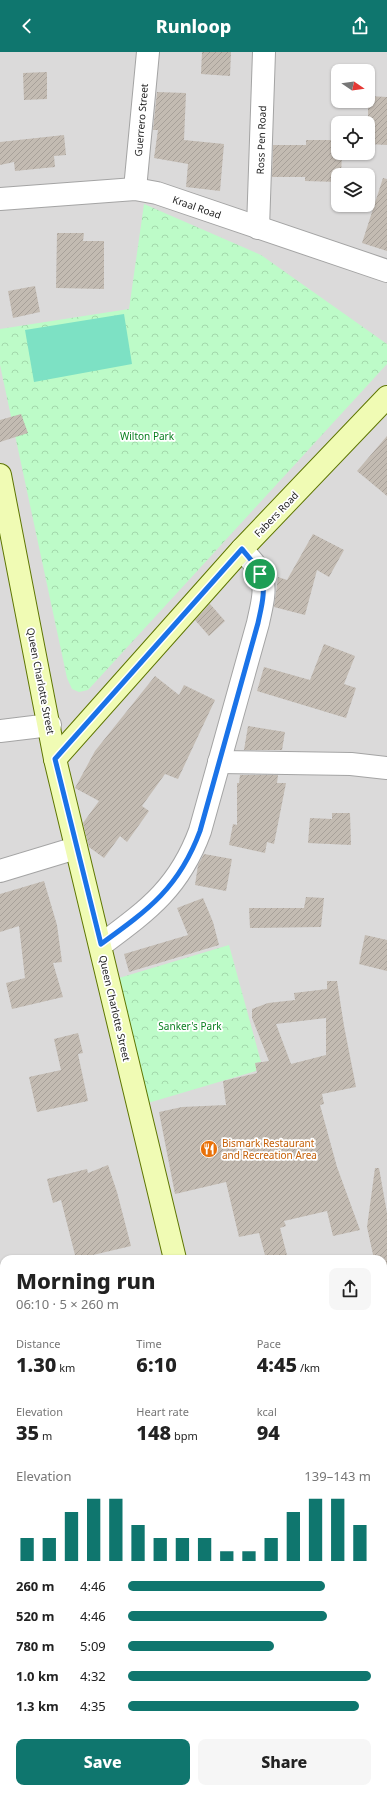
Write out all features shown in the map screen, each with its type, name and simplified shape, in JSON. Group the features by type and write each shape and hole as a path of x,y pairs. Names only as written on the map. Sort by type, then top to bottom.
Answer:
{"main road":[{"name":"Fabers Road","path":"55,759 242,549 387,397"},
{"name":"Queen Charlotte Street","path":"0,475 50,725 55,759 101,944 134,1091 174,1255"}],"street":[{"name":"Guerrero Street","path":"135,189 148,52"},
{"name":"Ross Pen Road","path":"258,228 264,52"},
{"name":"Kraal Road","path":"0,199 135,189 157,192 258,228 387,271"},
{"path":"101,944 135,920 160,898 192,852 219,762 258,623 263,600 263,584 260,574 242,549"},
{"path":"0,731 50,725"},
{"path":"219,762 351,764 387,768"},
{"path":"0,871 76,848"}],"shaded area":[{"path":"0,52 387,52 387,1255 0,1255"}],"green space":[{"name":"Wilton Park","path":"144,204 261,255 387,344 387,364 88,690 79,692 72,689 67,678 0,365 0,329 129,309"},
{"path":"124,314 132,364 34,382 25,330"},
{"name":"Sanker's Park","path":"229,945 261,1062 256,1063 256,1071 148,1103 119,978"}],"building":[{"path":"202,52 231,52 230,76 201,74"},
{"path":"47,72 47,99 24,100 23,73"},
{"path":"157,92 186,93 184,140 224,144 220,191 186,187 188,164 154,158 158,130 153,130"},
{"path":"375,96 387,97 387,145 375,144 375,116 368,116 368,108 375,108"},
{"path":"64,135 66,155 54,156 55,167 15,171 14,162 0,165 0,142"},
{"path":"306,140 331,140 331,160 342,160 341,168 331,168 331,182 305,181 305,177 272,177 273,145 306,145"},
{"path":"383,178 387,179 387,251 362,243 372,212 375,212 375,203"},
{"path":"57,233 84,233 83,241 104,241 104,289 56,288"},
{"path":"35,286 40,312 13,318 8,291"},
{"path":"21,414 28,433 0,442 0,420"},
{"path":"387,436 387,496 357,471"},
{"path":"313,534 344,550 329,577 317,570 305,615 274,607 278,577 287,580"},
{"path":"210,604 225,621 209,636 195,620"},
{"path":"324,644 355,656 344,684 356,688 346,718 257,691 264,667 310,680"},
{"path":"155,676 179,695 184,685 215,700 178,779 165,774 142,806 149,811 127,842 120,836 104,858 89,847 83,823 99,801 75,788 95,751"},
{"path":"248,726 285,732 282,750 244,750"},
{"path":"240,775 278,775 277,783 286,783 274,844 267,842 265,853 229,845 233,824 237,825 237,783 239,783"},
{"path":"332,813 350,813 351,845 308,843 310,818 332,819"},
{"path":"204,854 232,859 226,891 195,885 198,865"},
{"path":"44,881 57,925 62,962 53,963 63,997 12,1009 6,983 25,978 19,926 0,932 0,894"},
{"path":"306,897 324,898 321,927 250,928 249,908 304,908"},
{"path":"203,898 213,922 219,945 129,972 124,954 188,935 177,908"},
{"path":"365,935 387,940 387,971 359,964"},
{"path":"327,981 337,981 356,1087 322,1094 324,1104 320,1105 337,1167 360,1230 333,1236 327,1211 284,1221 286,1226 280,1228 287,1255 265,1255 259,1233 239,1237 226,1182 175,1194 159,1112 182,1107 226,1105 223,1081 257,1073 255,1063 269,1061 252,1018 252,1009 268,1003 295,1000 294,993 327,989","holes":["326,1018 326,1055 291,1064 276,1024"]},
{"path":"78,1033 83,1053 78,1054 88,1101 37,1112 29,1077 61,1070 54,1039"},
{"path":"108,1165 117,1192 131,1246 93,1255 75,1255 61,1200 53,1203 47,1179 87,1169 88,1173"},
{"path":"375,1168 379,1168 387,1213 387,1255 373,1255 367,1227"}],"place":[{"name":"Bismark Restaurant and Recreation Area","path":"209,1149"}],"route":[{"path":"242,549 260,574 263,584 263,600 258,623 200,831 192,852 160,898 135,920 101,944 86,890 55,759 242,549"}]}
